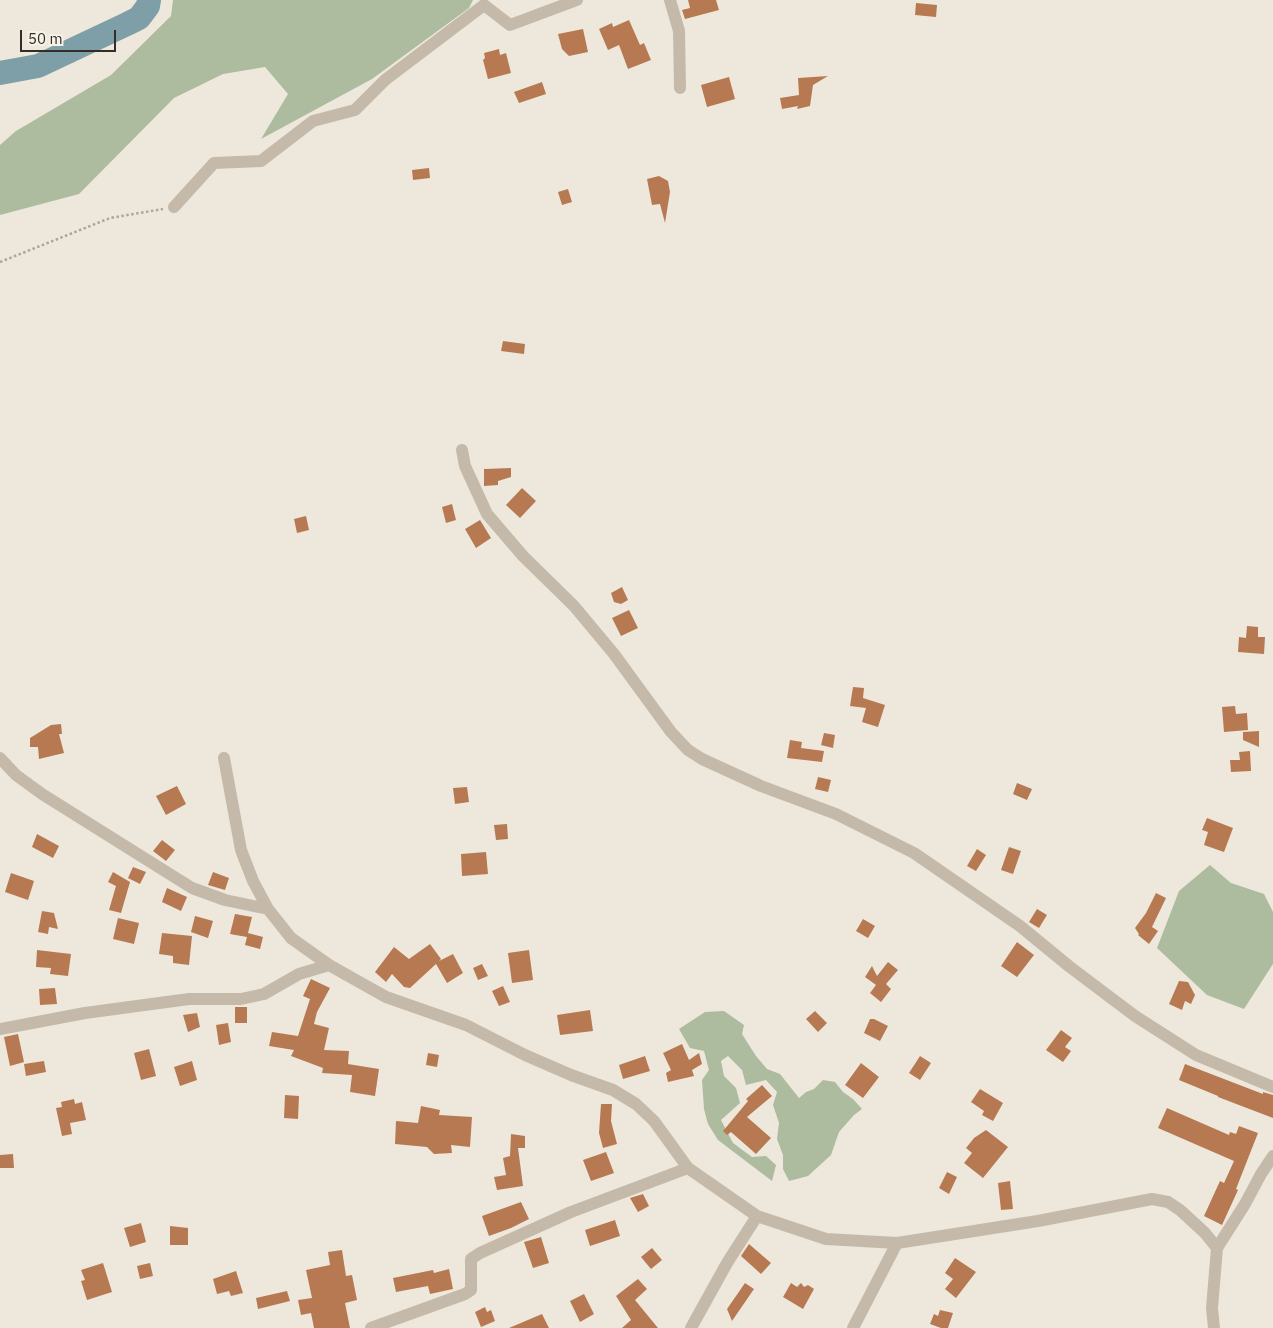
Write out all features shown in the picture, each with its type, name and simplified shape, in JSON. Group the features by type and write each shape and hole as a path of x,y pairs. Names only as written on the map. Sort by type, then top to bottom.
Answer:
{"street":[{"path":"174,207 214,163 261,161 313,120 355,110 385,80 484,6 510,25 577,0"},
{"path":"670,0 679,31 680,88"},
{"path":"462,450 465,466 487,514 524,556 574,606 614,654 671,732 688,750 702,759 761,786 836,814 914,853 1020,926 1135,1016 1196,1055 1273,1087"},
{"path":"0,758 16,775 42,794 192,888 225,900 268,909"},
{"path":"224,758 241,850 253,881 268,909 291,938 329,965 386,997 466,1024 525,1055 571,1076 613,1090 636,1104 654,1122 688,1168 757,1216 826,1240 897,1243 1038,1221 1152,1199 1168,1202 1180,1210 1205,1233 1217,1248"},
{"path":"0,1029 85,1013 189,999 241,999 264,994 299,974 329,965"},
{"path":"1214,1328 1212,1308 1217,1248 1273,1156"},
{"path":"371,1328 465,1294 471,1290 471,1258 480,1253 571,1212 688,1168"},
{"path":"691,1328 727,1263 757,1216"},
{"path":"853,1328 897,1243"}],"path":[{"path":"0,262 110,218 174,207"}],"green space":[{"path":"173,0 473,0 469,8 372,79 261,139 288,94 265,67 223,74 174,98 79,194 0,215 0,145 16,131 111,75 171,16"},
{"path":"1210,865 1231,883 1264,894 1273,912 1273,964 1244,1009 1207,995 1157,948 1179,891"},
{"path":"724,1011 744,1025 742,1034 756,1056 767,1069 780,1074 799,1098 806,1092 814,1089 823,1080 835,1082 862,1109 839,1132 831,1155 808,1176 789,1181 783,1169 783,1155 777,1139 779,1123 773,1105 777,1092 766,1080 746,1085 742,1070 728,1056 721,1061 724,1076 736,1088 740,1103 721,1120 733,1143 752,1157 766,1156 776,1165 772,1181 718,1140 708,1124 704,1109 702,1080 709,1070 704,1051 690,1048 679,1029 705,1012"}],"building":[{"path":"688,0 716,0 719,10 685,19 682,10 690,8"},
{"path":"916,3 937,5 936,17 915,15"},
{"path":"629,20 640,45 644,43 651,60 628,69 619,45 608,50 599,29 612,23 613,27"},
{"path":"583,29 588,52 569,56 562,49 558,34"},
{"path":"499,49 500,55 506,53 511,73 488,79 483,60 485,58 484,53"},
{"path":"828,76 813,85 810,106 797,109 798,106 782,109 780,98 799,95 798,78"},
{"path":"729,77 735,99 707,107 701,85"},
{"path":"542,82 546,94 519,103 514,92"},
{"path":"429,168 430,178 413,180 412,170"},
{"path":"659,176 668,181 670,192 665,223 660,204 652,205 647,179"},
{"path":"568,189 572,202 562,205 558,192"},
{"path":"503,341 525,344 524,354 501,351"},
{"path":"511,468 511,477 498,481 498,485 484,486 484,469"},
{"path":"522,488 536,501 520,518 506,505"},
{"path":"452,504 456,520 446,523 442,507"},
{"path":"306,516 309,530 297,533 294,519"},
{"path":"480,520 491,538 476,548 465,529"},
{"path":"622,587 628,600 621,604 614,602 611,593"},
{"path":"629,610 638,628 621,636 612,618"},
{"path":"1247,626 1258,627 1258,637 1265,637 1264,654 1238,652 1239,637 1246,638"},
{"path":"853,687 864,688 863,698 885,705 878,727 862,722 866,708 850,706"},
{"path":"1235,706 1236,714 1247,713 1248,730 1224,732 1222,707"},
{"path":"61,724 62,734 59,734 64,753 39,759 38,747 30,747 30,738 51,725"},
{"path":"1259,731 1259,747 1243,740 1243,732"},
{"path":"824,733 835,735 833,748 821,745"},
{"path":"790,740 802,742 801,748 824,751 822,762 787,758"},
{"path":"1250,751 1251,771 1231,772 1230,760 1240,760 1239,752"},
{"path":"818,777 831,780 828,792 815,789"},
{"path":"1017,783 1032,789 1027,800 1013,794"},
{"path":"177,786 186,804 166,815 156,796"},
{"path":"467,787 469,802 455,804 453,788"},
{"path":"1207,818 1233,828 1224,852 1204,845 1208,832 1202,830"},
{"path":"507,824 508,839 496,840 494,825"},
{"path":"37,834 59,846 53,858 32,847"},
{"path":"162,840 175,850 166,861 153,851"},
{"path":"1009,847 1021,851 1013,874 1001,870"},
{"path":"977,849 986,855 976,871 967,866"},
{"path":"486,852 488,874 462,876 461,854"},
{"path":"133,867 146,872 140,884 128,878"},
{"path":"113,872 130,882 121,913 109,910 116,886 108,882"},
{"path":"213,872 229,878 225,890 208,885"},
{"path":"11,873 34,881 28,900 5,892"},
{"path":"167,888 187,897 181,911 162,902"},
{"path":"1156,893 1166,898 1152,927 1158,931 1149,944 1138,935 1135,928 1146,913"},
{"path":"1037,909 1047,915 1039,928 1029,922"},
{"path":"42,911 54,913 58,929 49,927 48,934 38,932"},
{"path":"235,914 252,917 247,937 230,934"},
{"path":"195,916 213,921 208,938 191,932"},
{"path":"118,918 139,923 134,944 113,939"},
{"path":"863,919 875,926 868,938 856,931"},
{"path":"162,933 192,936 189,965 173,963 173,956 159,954"},
{"path":"248,933 263,937 260,949 245,945"},
{"path":"1017,942 1034,955 1017,977 1001,966"},
{"path":"430,944 441,959 439,961 453,954 463,973 447,983 436,964 410,988 404,987 392,974 386,982 375,972 394,947 409,959"},
{"path":"37,950 71,954 68,976 50,974 51,968 36,967"},
{"path":"529,950 533,980 512,983 508,953"},
{"path":"888,962 898,970 886,984 891,989 881,1002 870,993 876,985 865,977 872,966 877,976"},
{"path":"482,964 488,976 478,980 473,968"},
{"path":"311,979 330,988 317,1012 314,1024 329,1028 324,1050 349,1051 348,1064 379,1069 375,1096 350,1092 352,1075 322,1073 323,1068 291,1056 294,1050 269,1046 272,1032 298,1036 310,999 303,996"},
{"path":"1179,981 1188,982 1195,995 1191,1004 1185,1001 1182,1010 1169,1004"},
{"path":"503,986 510,1002 499,1006 492,991"},
{"path":"55,988 57,1004 40,1005 39,989"},
{"path":"235,1007 247,1007 247,1023 235,1023"},
{"path":"590,1010 593,1031 560,1035 557,1015"},
{"path":"815,1011 827,1023 818,1032 806,1019"},
{"path":"197,1013 200,1027 188,1032 183,1015"},
{"path":"870,1019 888,1026 880,1041 864,1033"},
{"path":"228,1023 231,1042 219,1045 216,1025"},
{"path":"1061,1030 1072,1038 1065,1047 1071,1051 1063,1062 1046,1050"},
{"path":"18,1034 24,1062 10,1066 4,1037"},
{"path":"682,1044 689,1060 699,1053 702,1064 692,1070 694,1076 668,1082 666,1073 671,1070 663,1053"},
{"path":"149,1049 156,1076 141,1080 134,1053"},
{"path":"428,1053 439,1055 437,1067 426,1065"},
{"path":"645,1056 650,1071 623,1079 619,1065"},
{"path":"920,1056 931,1063 920,1080 909,1073"},
{"path":"44,1061 46,1072 26,1076 24,1064"},
{"path":"192,1061 197,1080 180,1086 174,1067"},
{"path":"861,1063 879,1077 863,1098 845,1085"},
{"path":"1185,1064 1263,1094 1263,1092 1273,1095 1273,1118 1179,1080"},
{"path":"762,1085 772,1096 747,1117 771,1138 756,1154 731,1132 727,1135 723,1131 748,1101 746,1099"},
{"path":"980,1089 1003,1103 993,1121 982,1115 984,1111 971,1102"},
{"path":"285,1095 299,1096 298,1119 284,1118"},
{"path":"74,1099 75,1104 82,1102 86,1120 70,1123 72,1134 62,1136 56,1108 62,1107 61,1102"},
{"path":"601,1104 612,1104 611,1121 617,1144 603,1148 599,1133"},
{"path":"421,1106 440,1110 439,1115 472,1117 470,1147 451,1145 452,1153 434,1154 427,1147 395,1144 396,1121 418,1123"},
{"path":"1167,1108 1229,1135 1230,1132 1236,1134 1239,1126 1258,1133 1236,1189 1238,1190 1222,1225 1204,1216 1220,1181 1224,1183 1234,1161 1158,1128"},
{"path":"986,1130 1008,1147 983,1178 964,1163 972,1153 966,1148 974,1138"},
{"path":"511,1134 525,1136 525,1148 518,1148 523,1186 497,1190 494,1177 506,1175 503,1158 510,1156"},
{"path":"606,1152 614,1173 591,1181 583,1160"},
{"path":"13,1154 14,1168 0,1168 0,1155"},
{"path":"947,1172 957,1177 949,1194 939,1188"},
{"path":"1010,1181 1013,1209 1001,1210 998,1183"},
{"path":"643,1194 649,1206 638,1212 630,1198"},
{"path":"521,1202 529,1219 489,1236 482,1216"},
{"path":"615,1220 620,1236 590,1246 585,1230"},
{"path":"141,1223 146,1242 130,1247 124,1228"},
{"path":"170,1226 188,1228 188,1245 170,1245"},
{"path":"541,1237 549,1263 533,1268 524,1242"},
{"path":"749,1244 771,1263 761,1274 741,1256"},
{"path":"652,1248 662,1260 651,1269 641,1257"},
{"path":"342,1250 346,1276 352,1275 357,1300 345,1303 350,1328 314,1328 311,1313 301,1315 298,1300 312,1298 306,1270 330,1265 328,1252"},
{"path":"955,1258 976,1272 956,1298 945,1289 953,1279 945,1273"},
{"path":"103,1263 112,1292 87,1300 81,1281 85,1280 81,1270"},
{"path":"150,1263 153,1276 140,1279 137,1266"},
{"path":"449,1269 453,1289 430,1294 428,1286 396,1292 393,1278 433,1270 434,1273"},
{"path":"236,1271 243,1293 231,1296 229,1291 217,1294 213,1279"},
{"path":"638,1279 647,1289 635,1300 658,1328 622,1328 631,1320 616,1296"},
{"path":"745,1283 754,1289 732,1321 727,1309"},
{"path":"791,1283 797,1287 801,1283 804,1287 808,1285 814,1289 803,1309 783,1297"},
{"path":"287,1291 290,1301 258,1309 256,1298"},
{"path":"584,1294 594,1314 580,1322 570,1301"},
{"path":"485,1307 487,1312 491,1310 495,1321 481,1327 475,1312"},
{"path":"940,1310 953,1313 948,1328 941,1328 930,1324 934,1314 938,1316"},
{"path":"542,1314 549,1328 509,1328"}],"waterway":[{"path":"0,73 38,66 127,24 139,18 148,6 149,0"}]}
